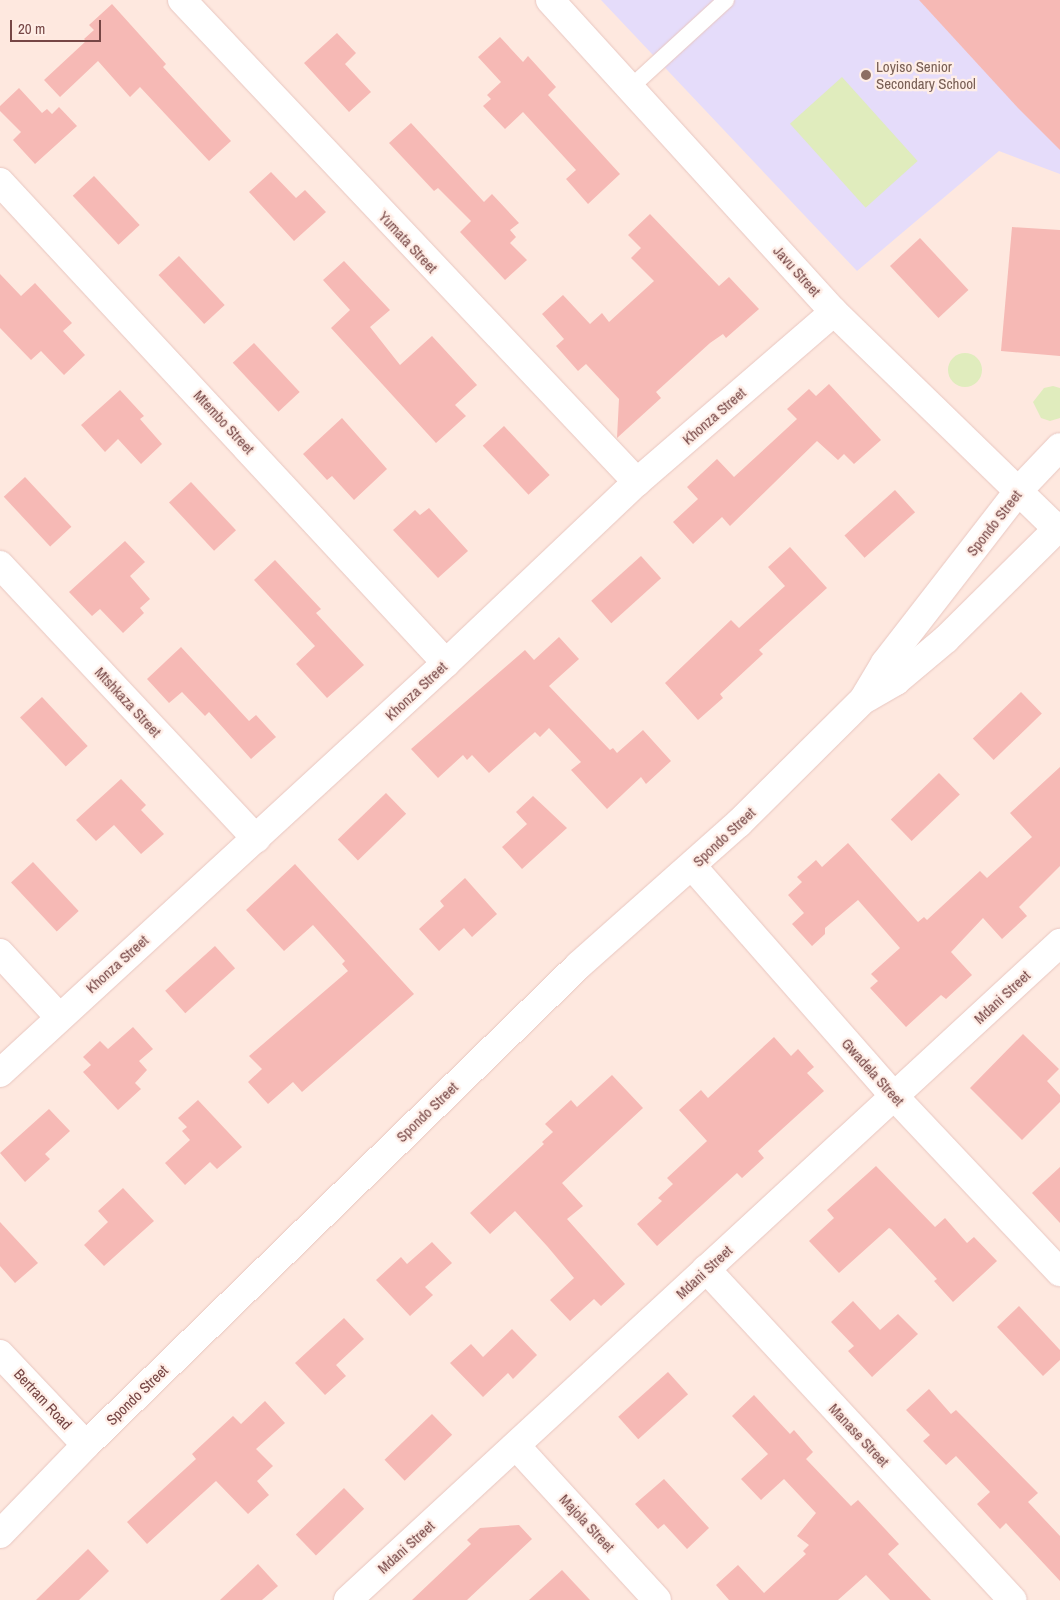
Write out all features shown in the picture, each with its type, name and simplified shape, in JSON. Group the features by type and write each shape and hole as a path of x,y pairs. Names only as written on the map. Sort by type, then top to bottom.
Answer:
{"street":[{"name":"Yumata Street","path":"182,0 638,482"},
{"name":"Javu Street","path":"550,0 834,312 1058,527"},
{"name":"Mtembo Street","path":"0,182 446,663"},
{"name":"Khonza Street","path":"0,1072 256,839 638,482 834,312"},
{"name":"Spondo Street","path":"863,700 885,663 1019,490 1060,447"},
{"name":"Spondo Street","path":"0,1534 86,1445 579,965 692,866 863,700 896,681 946,639 1058,527"},
{"name":"Mtshkaza Street","path":"0,565 256,839"},
{"name":"Gwadela Street","path":"692,866 894,1096 1060,1272"},
{"name":"Mdani Street","path":"348,1600 1060,943"},
{"path":"0,953 59,1017"},
{"name":"Manase Street","path":"706,1269 1012,1600"},
{"name":"Bertram Road","path":"0,1354 86,1445"},
{"name":"Majola Street","path":"516,1447 657,1600"}],"lane":[{"path":"630,88 726,0"}],"shaded area":[{"name":"Loyiso Senior Secondary School","path":"601,0 1060,0 1060,174 999,151 857,271"}],"green space":[{"path":"842,77 918,161 866,208 790,124"},
{"path":"965,353 972,354 977,358 981,363 981,377 977,382 972,386 965,387 958,386 953,382 949,377 948,370 949,363 953,358 958,354"},
{"path":"1053,386 1060,388 1060,418 1050,421 1041,418 1033,402 1044,388"}],"building":[{"path":"919,0 1060,0 1060,150 1018,108"},
{"path":"112,4 166,64 163,67 231,141 209,161 140,87 130,97 98,61 60,97 44,80 86,41 84,39 94,30 89,25"},
{"path":"337,33 356,53 345,64 371,92 349,112 304,63"},
{"path":"500,37 523,62 528,56 556,87 548,95 620,174 588,204 566,179 576,170 523,112 505,129 483,106 491,99 487,95 501,82 478,57"},
{"path":"19,88 42,113 47,109 52,114 59,107 77,126 35,164 13,140 21,132 0,111 0,106"},
{"path":"411,123 484,202 492,194 519,223 510,230 516,237 510,243 527,260 505,280 460,232 471,221 438,188 434,191 389,143"},
{"path":"271,172 296,198 305,190 326,212 294,241 249,192"},
{"path":"94,176 140,225 118,245 73,196"},
{"path":"650,214 719,286 729,277 759,309 726,338 723,334 710,343 656,392 661,398 617,438 619,399 586,364 578,371 556,346 564,339 542,314 563,295 590,324 602,313 609,322 654,281 631,258 641,248 628,235"},
{"path":"1012,227 1060,230 1060,356 1001,351"},
{"path":"920,238 968,290 938,318 890,266"},
{"path":"179,256 225,305 204,324 159,275"},
{"path":"344,261 390,310 370,327 400,365 432,336 477,385 455,405 466,416 436,443 331,328 350,310 323,280"},
{"path":"0,274 21,296 35,283 72,323 63,331 85,355 64,375 41,351 31,360 0,328"},
{"path":"254,343 300,392 278,412 233,363"},
{"path":"829,384 881,440 854,464 844,454 838,460 817,441 730,526 722,517 693,544 673,522 698,499 687,487 717,459 734,477 797,419 787,409 809,389 816,396"},
{"path":"120,390 144,416 140,419 162,444 141,464 118,439 105,452 81,425"},
{"path":"342,418 387,469 354,500 332,476 327,480 303,454"},
{"path":"504,426 550,475 528,495 483,446"},
{"path":"25,477 71,527 50,547 4,497"},
{"path":"191,482 236,530 214,551 169,502"},
{"path":"895,490 915,512 865,558 844,536"},
{"path":"429,508 468,551 438,578 393,530 415,510 420,515"},
{"path":"125,541 145,562 130,576 150,599 140,608 144,613 123,633 100,609 92,616 69,592"},
{"path":"790,547 827,588 759,650 763,654 720,694 723,698 698,720 665,683 731,620 739,628 785,586 768,567"},
{"path":"641,556 661,578 611,623 591,601"},
{"path":"275,560 321,609 316,613 364,665 327,698 296,664 315,646 254,580"},
{"path":"559,637 579,659 549,686 610,750 613,748 617,753 643,730 671,761 646,784 641,777 607,809 571,770 581,762 549,728 540,737 535,732 489,773 472,755 467,760 463,755 438,778 411,749 525,650 534,660"},
{"path":"181,647 249,721 256,715 276,737 251,759 209,712 205,716 182,692 169,703 147,679"},
{"path":"1021,692 1042,714 994,760 973,739"},
{"path":"42,697 88,746 66,766 20,717"},
{"path":"1060,767 1060,866 1019,907 1027,916 1002,939 983,918 951,952 972,975 946,999 941,995 906,1027 870,988 878,981 871,974 900,948 858,900 825,928 825,934 812,946 792,924 804,913 788,895 802,882 797,877 816,860 822,867 848,843 918,922 924,917 927,920 980,871 987,878 1032,837 1010,813"},
{"path":"939,773 960,795 912,841 891,820"},
{"path":"121,779 146,805 141,810 164,834 141,854 114,825 96,841 76,820"},
{"path":"386,793 406,814 358,860 338,840"},
{"path":"533,796 567,828 522,869 502,847 527,824 516,812"},
{"path":"33,862 79,911 57,931 11,882"},
{"path":"295,864 414,994 302,1092 293,1082 268,1104 248,1082 262,1069 249,1056 348,971 342,964 345,961 313,925 284,951 246,910"},
{"path":"465,878 497,914 472,937 464,928 439,951 419,929 444,906 440,901"},
{"path":"215,946 235,968 185,1013 165,991"},
{"path":"133,1027 153,1049 139,1061 147,1070 135,1083 141,1089 118,1110 83,1072 91,1065 83,1057 100,1041 108,1049"},
{"path":"1023,1034 1059,1069 1047,1081 1060,1095 1060,1102 1022,1140 970,1088"},
{"path":"774,1037 791,1056 798,1049 814,1067 807,1073 824,1091 758,1151 764,1158 742,1178 737,1173 657,1246 637,1224 662,1201 658,1198 673,1184 667,1178 707,1141 679,1110 701,1090 708,1098"},
{"path":"612,1075 643,1108 562,1183 583,1206 567,1219 625,1284 601,1306 594,1299 570,1321 550,1300 574,1278 515,1211 490,1234 470,1213 544,1144 542,1142 553,1132 545,1124 571,1100 577,1107"},
{"path":"198,1100 242,1147 217,1169 210,1162 185,1185 165,1163 190,1140 182,1131 187,1127 178,1118"},
{"path":"49,1109 70,1131 45,1154 50,1159 25,1182 0,1153"},
{"path":"876,1166 935,1227 945,1218 967,1243 974,1237 997,1261 953,1302 934,1281 937,1279 889,1228 839,1273 809,1241 834,1218 827,1210"},
{"path":"1060,1167 1060,1223 1032,1193"},
{"path":"123,1188 154,1221 104,1266 84,1245 108,1222 98,1211"},
{"path":"0,1222 38,1263 15,1283 0,1266"},
{"path":"432,1242 452,1263 425,1287 433,1295 410,1316 376,1280 401,1257 407,1264"},
{"path":"853,1301 880,1330 898,1314 918,1334 872,1377 848,1351 854,1346 831,1322"},
{"path":"1019,1306 1060,1350 1060,1360 1043,1376 997,1327"},
{"path":"344,1318 364,1339 336,1365 346,1376 325,1395 295,1363"},
{"path":"512,1329 537,1355 513,1379 508,1373 483,1397 450,1363 471,1344 483,1357"},
{"path":"668,1372 688,1394 638,1439 618,1417"},
{"path":"929,1389 951,1414 956,1410 1038,1493 1028,1502 1060,1536 1060,1581 1006,1523 1000,1529 977,1504 990,1492 956,1456 946,1465 923,1441 930,1435 906,1410"},
{"path":"754,1395 790,1434 794,1430 813,1452 806,1459 851,1506 858,1500 899,1544 888,1554 931,1600 890,1600 866,1575 838,1600 729,1600 716,1585 738,1565 764,1593 806,1554 803,1551 809,1545 797,1536 816,1513 784,1479 761,1500 741,1479 768,1454 732,1416"},
{"path":"265,1401 285,1423 256,1449 273,1466 257,1481 269,1495 248,1514 216,1481 147,1544 127,1522 196,1459 192,1454 233,1416 241,1424"},
{"path":"432,1414 452,1435 405,1481 385,1460"},
{"path":"664,1479 709,1528 687,1549 664,1524 658,1529 635,1504"},
{"path":"344,1488 364,1509 316,1555 296,1535"},
{"path":"519,1525 532,1539 467,1600 412,1600 471,1544 467,1540 480,1528"},
{"path":"88,1549 109,1571 79,1600 36,1600"},
{"path":"258,1564 278,1586 262,1600 220,1600"},
{"path":"562,1570 590,1600 529,1600"}],"place":[{"name":"Loyiso Senior Secondary School","path":"866,75"}]}
